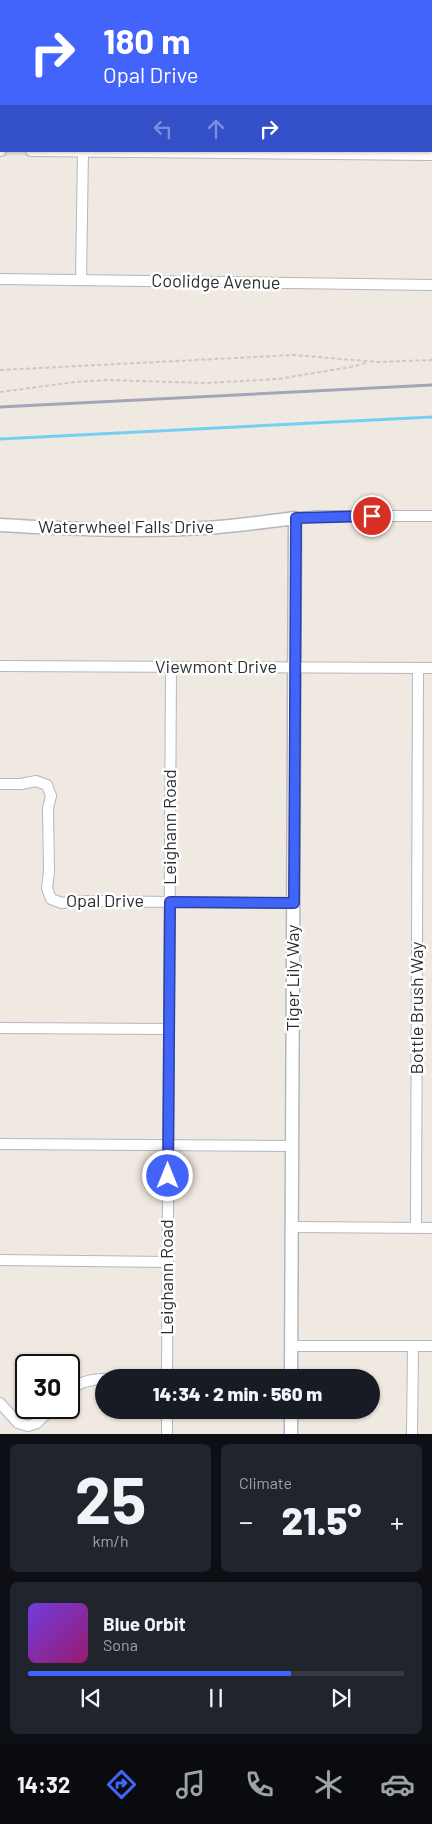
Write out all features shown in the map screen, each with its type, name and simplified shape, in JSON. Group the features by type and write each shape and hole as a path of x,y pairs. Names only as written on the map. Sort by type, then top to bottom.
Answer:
{"street":[{"path":"81,280 82,152 270,152 432,155"},
{"name":"Coolidge Avenue","path":"0,280 432,285"},
{"name":"Waterwheel Falls Drive","path":"0,525 94,530 174,530 318,516 432,516"},
{"name":"Tiger Lily Way","path":"291,1369 296,518"},
{"name":"Viewmont Drive","path":"0,666 432,668"},
{"name":"Leighann Road","path":"167,1369 171,667"},
{"name":"Bottle Brush Way","path":"416,1228 418,668"},
{"name":"Opal Drive","path":"0,784 21,784 36,781 47,785 51,796 48,808 49,872 47,888 51,899 62,903 294,903"},
{"path":"0,1028 169,1029"},
{"path":"0,1144 292,1146"},
{"path":"292,1227 432,1228"},
{"path":"0,1260 168,1262"},
{"path":"291,1346 432,1346"},
{"path":"412,1434 413,1346"},
{"path":"80,1384 95,1380"},
{"path":"0,1403 18,1423 28,1426 37,1423 41,1419"},
{"path":"166,1434 167,1419"},
{"path":"291,1419 291,1434"}],"path":[{"path":"0,370 294,355 370,362 432,360"},
{"path":"0,392 75,382 107,380 205,383 278,379 370,362"}],"waterway":[{"path":"0,439 432,417"}],"railway":[{"path":"0,407 432,385"}],"route":[{"path":"168,1176 170,902 294,903 296,518 372,516"}]}
